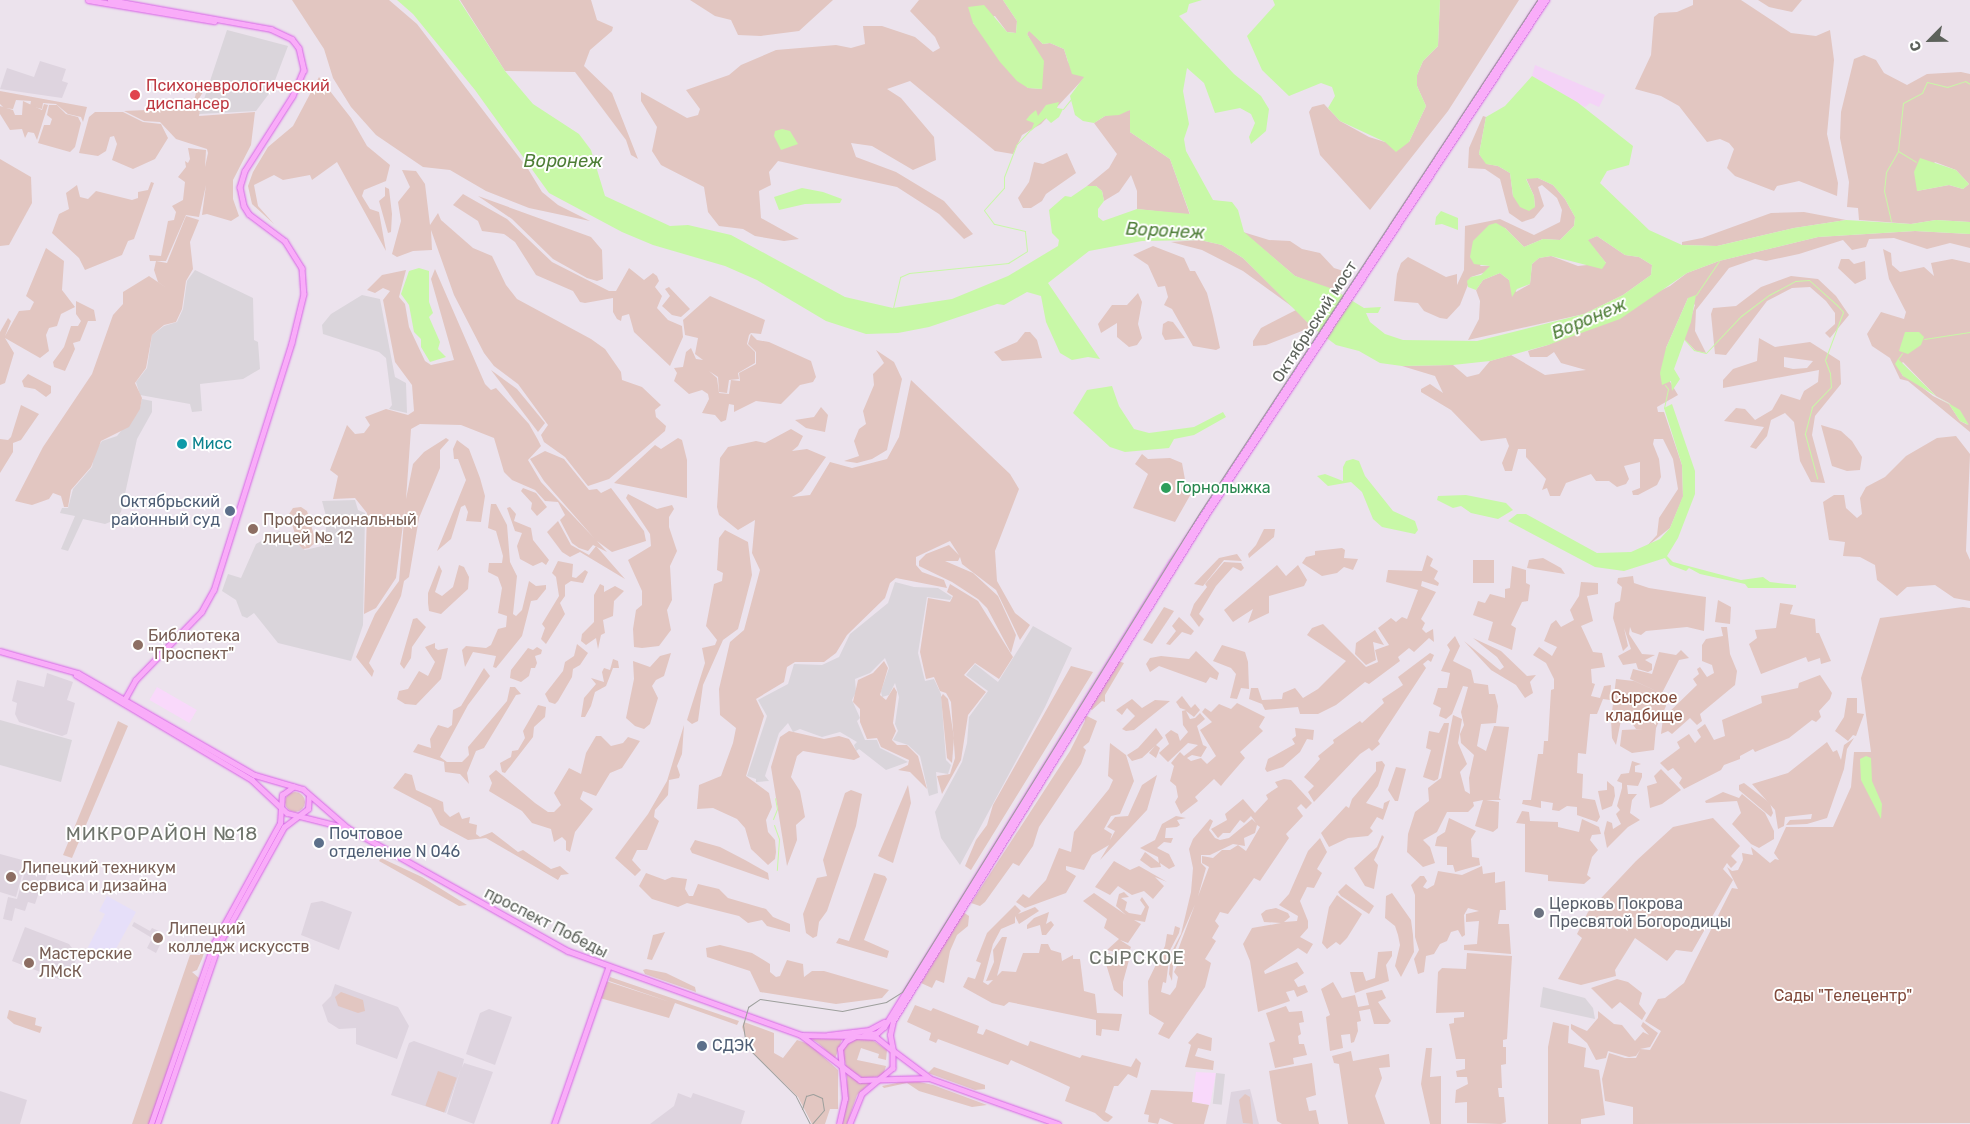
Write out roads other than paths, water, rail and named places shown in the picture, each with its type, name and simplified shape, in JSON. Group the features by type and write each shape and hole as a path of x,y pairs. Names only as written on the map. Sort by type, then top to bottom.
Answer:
{"main road":[{"path":"88,0 271,29 292,39 299,48 304,70 300,84 245,171 240,187 244,206 249,214 285,241 302,268 304,294 292,343 214,590 202,612 136,680 124,700"},
{"path":"110,0 153,10"},
{"path":"1427,176 1541,0"},
{"path":"1427,176 1546,0"},
{"name":"Октябрьский мост","path":"1225,483 1427,176"},
{"path":"800,1035 856,1036 879,1031 1225,483"},
{"path":"850,1124 862,1094 880,1081 893,1068 893,1051 890,1035 893,1021 1225,483"},
{"path":"0,652 75,672 177,728 256,775 294,787 308,795 348,828"},
{"path":"124,700 174,734 252,780 283,810 295,816 348,828"},
{"path":"174,734 177,728"},
{"path":"150,1124 214,943 280,823 283,810 282,795 294,787"},
{"path":"157,1124 218,946 280,833 295,816 308,809 308,795"},
{"name":"проспект Победы","path":"348,828 536,935 608,968 800,1035"},
{"path":"554,1124 608,968"},
{"path":"828,1036 877,1028 895,1008"},
{"path":"800,1035 860,1080 880,1081 929,1078"},
{"path":"864,1035 881,1039 893,1051 929,1078 1058,1124"},
{"path":"839,1124 844,1105 843,1069 840,1049 846,1041 856,1036"}],"water":[{"name":"Воронеж","path":"397,0 459,0 505,71 533,104 579,134 591,150 605,196 670,226 688,225 731,235 845,297 893,308 952,299 1008,276 1058,246 1059,240 1052,233 1049,210 1065,196 1071,197 1087,186 1096,186 1102,191 1104,201 1098,209 1098,217 1103,221 1137,209 1190,214 1170,159 1130,132 1130,110 1119,115 1105,116 1094,123 1083,121 1075,115 1070,96 1084,77 1072,74 1064,49 1050,43 1043,44 1029,31 1027,34 1044,61 1042,89 1028,88 1017,81 1000,62 973,23 968,7 984,5 1007,32 1016,33 1017,21 1003,0 1202,0 1189,4 1187,12 1179,16 1234,74 1261,96 1269,109 1266,131 1251,144 1249,137 1255,123 1251,114 1240,108 1215,113 1204,83 1187,68 1183,91 1189,124 1184,139 1186,151 1213,200 1232,202 1238,210 1244,232 1295,276 1333,289 1364,308 1381,307 1378,313 1366,313 1370,322 1385,334 1403,340 1477,341 1584,314 1623,295 1651,275 1652,265 1639,257 1625,255 1597,236 1588,240 1606,263 1602,269 1551,256 1539,258 1532,264 1530,284 1517,289 1512,297 1509,280 1500,273 1483,280 1476,290 1468,287 1467,281 1471,277 1481,275 1490,266 1474,264 1470,257 1473,241 1489,225 1496,223 1505,228 1524,247 1543,239 1560,240 1574,226 1575,217 1565,199 1553,185 1538,178 1526,179 1534,196 1535,207 1529,211 1520,207 1513,196 1510,173 1498,166 1486,164 1479,154 1486,117 1505,106 1532,76 1577,102 1633,146 1629,165 1607,171 1600,183 1649,230 1682,245 1717,246 1794,228 1846,220 1911,224 1936,220 1970,222 1970,234 1915,231 1818,237 1719,261 1687,273 1620,319 1548,345 1490,361 1453,365 1402,366 1380,363 1359,351 1336,345 1312,327 1243,258 1222,245 1200,240 1142,241 1089,251 1048,283 1100,359 1088,357 1072,360 1060,353 1046,322 1041,296 1027,292 1004,305 997,304 929,327 898,333 866,334 826,321 757,280 725,266 653,245 622,232 549,193 475,90 413,14"},
{"path":"1273,0 1440,0 1438,46 1423,61 1417,75 1417,86 1426,106 1409,142 1396,152 1385,142 1340,121 1328,108 1335,96 1332,87 1321,83 1289,96 1262,70 1247,36 1275,5"},
{"path":"1059,102 1057,108 1063,109 1059,117 1051,123 1046,118 1031,131 1034,123 1026,120 1030,115 1036,110 1038,116 1046,105"},
{"path":"782,129 790,131 798,144 781,150 774,136 775,131"},
{"path":"1920,158 1956,170 1969,184 1963,189 1949,185 1917,191 1914,172"},
{"path":"802,188 823,192 842,199 840,203 805,204 779,210 774,197"},
{"path":"1441,211 1458,218 1458,230 1442,224 1435,225 1436,217"},
{"path":"419,268 429,271 429,302 433,313 429,317 440,342 438,349 446,357 430,362 421,347 421,339 414,332 409,305 401,294 409,271"},
{"path":"1696,295 1691,322 1674,369 1680,379 1672,391 1671,381 1662,385 1660,373 1666,348 1688,298"},
{"path":"1905,332 1919,332 1924,337 1921,345 1908,354 1899,351"},
{"path":"1898,359 1936,396 1960,410 1969,425 1960,421 1949,404 1903,376 1895,364"},
{"path":"1112,386 1119,406 1134,429 1149,433 1194,427 1223,412 1226,417 1194,435 1174,439 1169,448 1125,452 1110,447 1073,413 1087,390"},
{"path":"1672,404 1695,471 1695,494 1678,538 1667,556 1673,562 1741,580 1763,577 1770,582 1796,585 1796,588 1748,588 1745,584 1700,574 1689,568 1686,571 1670,565 1665,558 1624,571 1595,567 1508,521 1517,514 1526,514 1597,553 1631,552 1660,539 1670,528 1683,496 1682,465 1664,408"},
{"path":"1353,459 1359,461 1365,476 1393,511 1415,521 1418,530 1415,534 1382,527 1373,519 1362,492 1351,482 1328,486 1317,476 1325,474 1343,481 1343,467 1346,461"},
{"path":"1466,495 1506,503 1513,510 1498,519 1471,513 1461,506 1453,508 1437,500 1438,496"},
{"path":"1866,756 1871,758 1872,781 1882,804 1881,819 1861,780 1860,759"}],"waterway":[{"path":"1891,221 1884,191 1886,172 1898,151 1903,103 1922,93 1927,82 1947,87 1965,81 1970,84"},
{"path":"1063,109 1071,99"},
{"path":"893,308 900,277 909,273 1008,263 1027,251 1025,231 994,224 984,210 1004,188 1004,177 1016,145 1031,129"},
{"path":"1898,151 1916,162"},
{"path":"1696,295 1719,261"},
{"path":"1684,339 1694,350 1706,353 1741,316 1769,295 1795,281 1809,280 1837,305 1843,312 1825,360 1830,373 1831,387 1812,407 1805,434 1817,478"},
{"path":"1924,339 1970,332"},
{"path":"1898,359 1902,353"},
{"path":"1664,408 1668,389 1665,385"},
{"path":"773,819 777,809 775,798"},
{"path":"774,825 779,839 777,870"}],"tram line":[{"path":"810,1124 796,1096 746,1046 743,1025 748,1007 760,999 842,1011 886,1002 902,992 1200,512 1537,0"},
{"path":"802,1109 806,1096 813,1094 822,1098 824,1110 812,1124"}],"place":[{"name":"Психоневрологический диспансер","path":"135,95"},
{"name":"Мисс","path":"182,444"},
{"name":"Горнолыжка","path":"1166,488"},
{"name":"Октябрьский районный суд","path":"230,511"},
{"name":"Профессиональный лицей № 12","path":"253,529"},
{"name":"Библиотека \"Проспект\"","path":"138,645"},
{"name":"Почтовое отделение N 046","path":"319,843"},
{"name":"Липецкий техникум сервиса и дизайна","path":"11,877"},
{"name":"Церковь Покрова Пресвятой Богородицы","path":"1539,913"},
{"name":"Липецкий колледж искусств","path":"158,938"},
{"name":"Мастерские ЛМсК","path":"29,963"},
{"name":"СДЭК","path":"702,1046"}],"district":[{"name":"МИКРОРАЙОН №18","path":"162,834"},
{"name":"СЫРСКОЕ","path":"1137,958"}],"park label":[{"name":"Сырское кладбище","path":"1644,707"},
{"name":"Сады \"Телецентр\"","path":"1843,996"}]}
